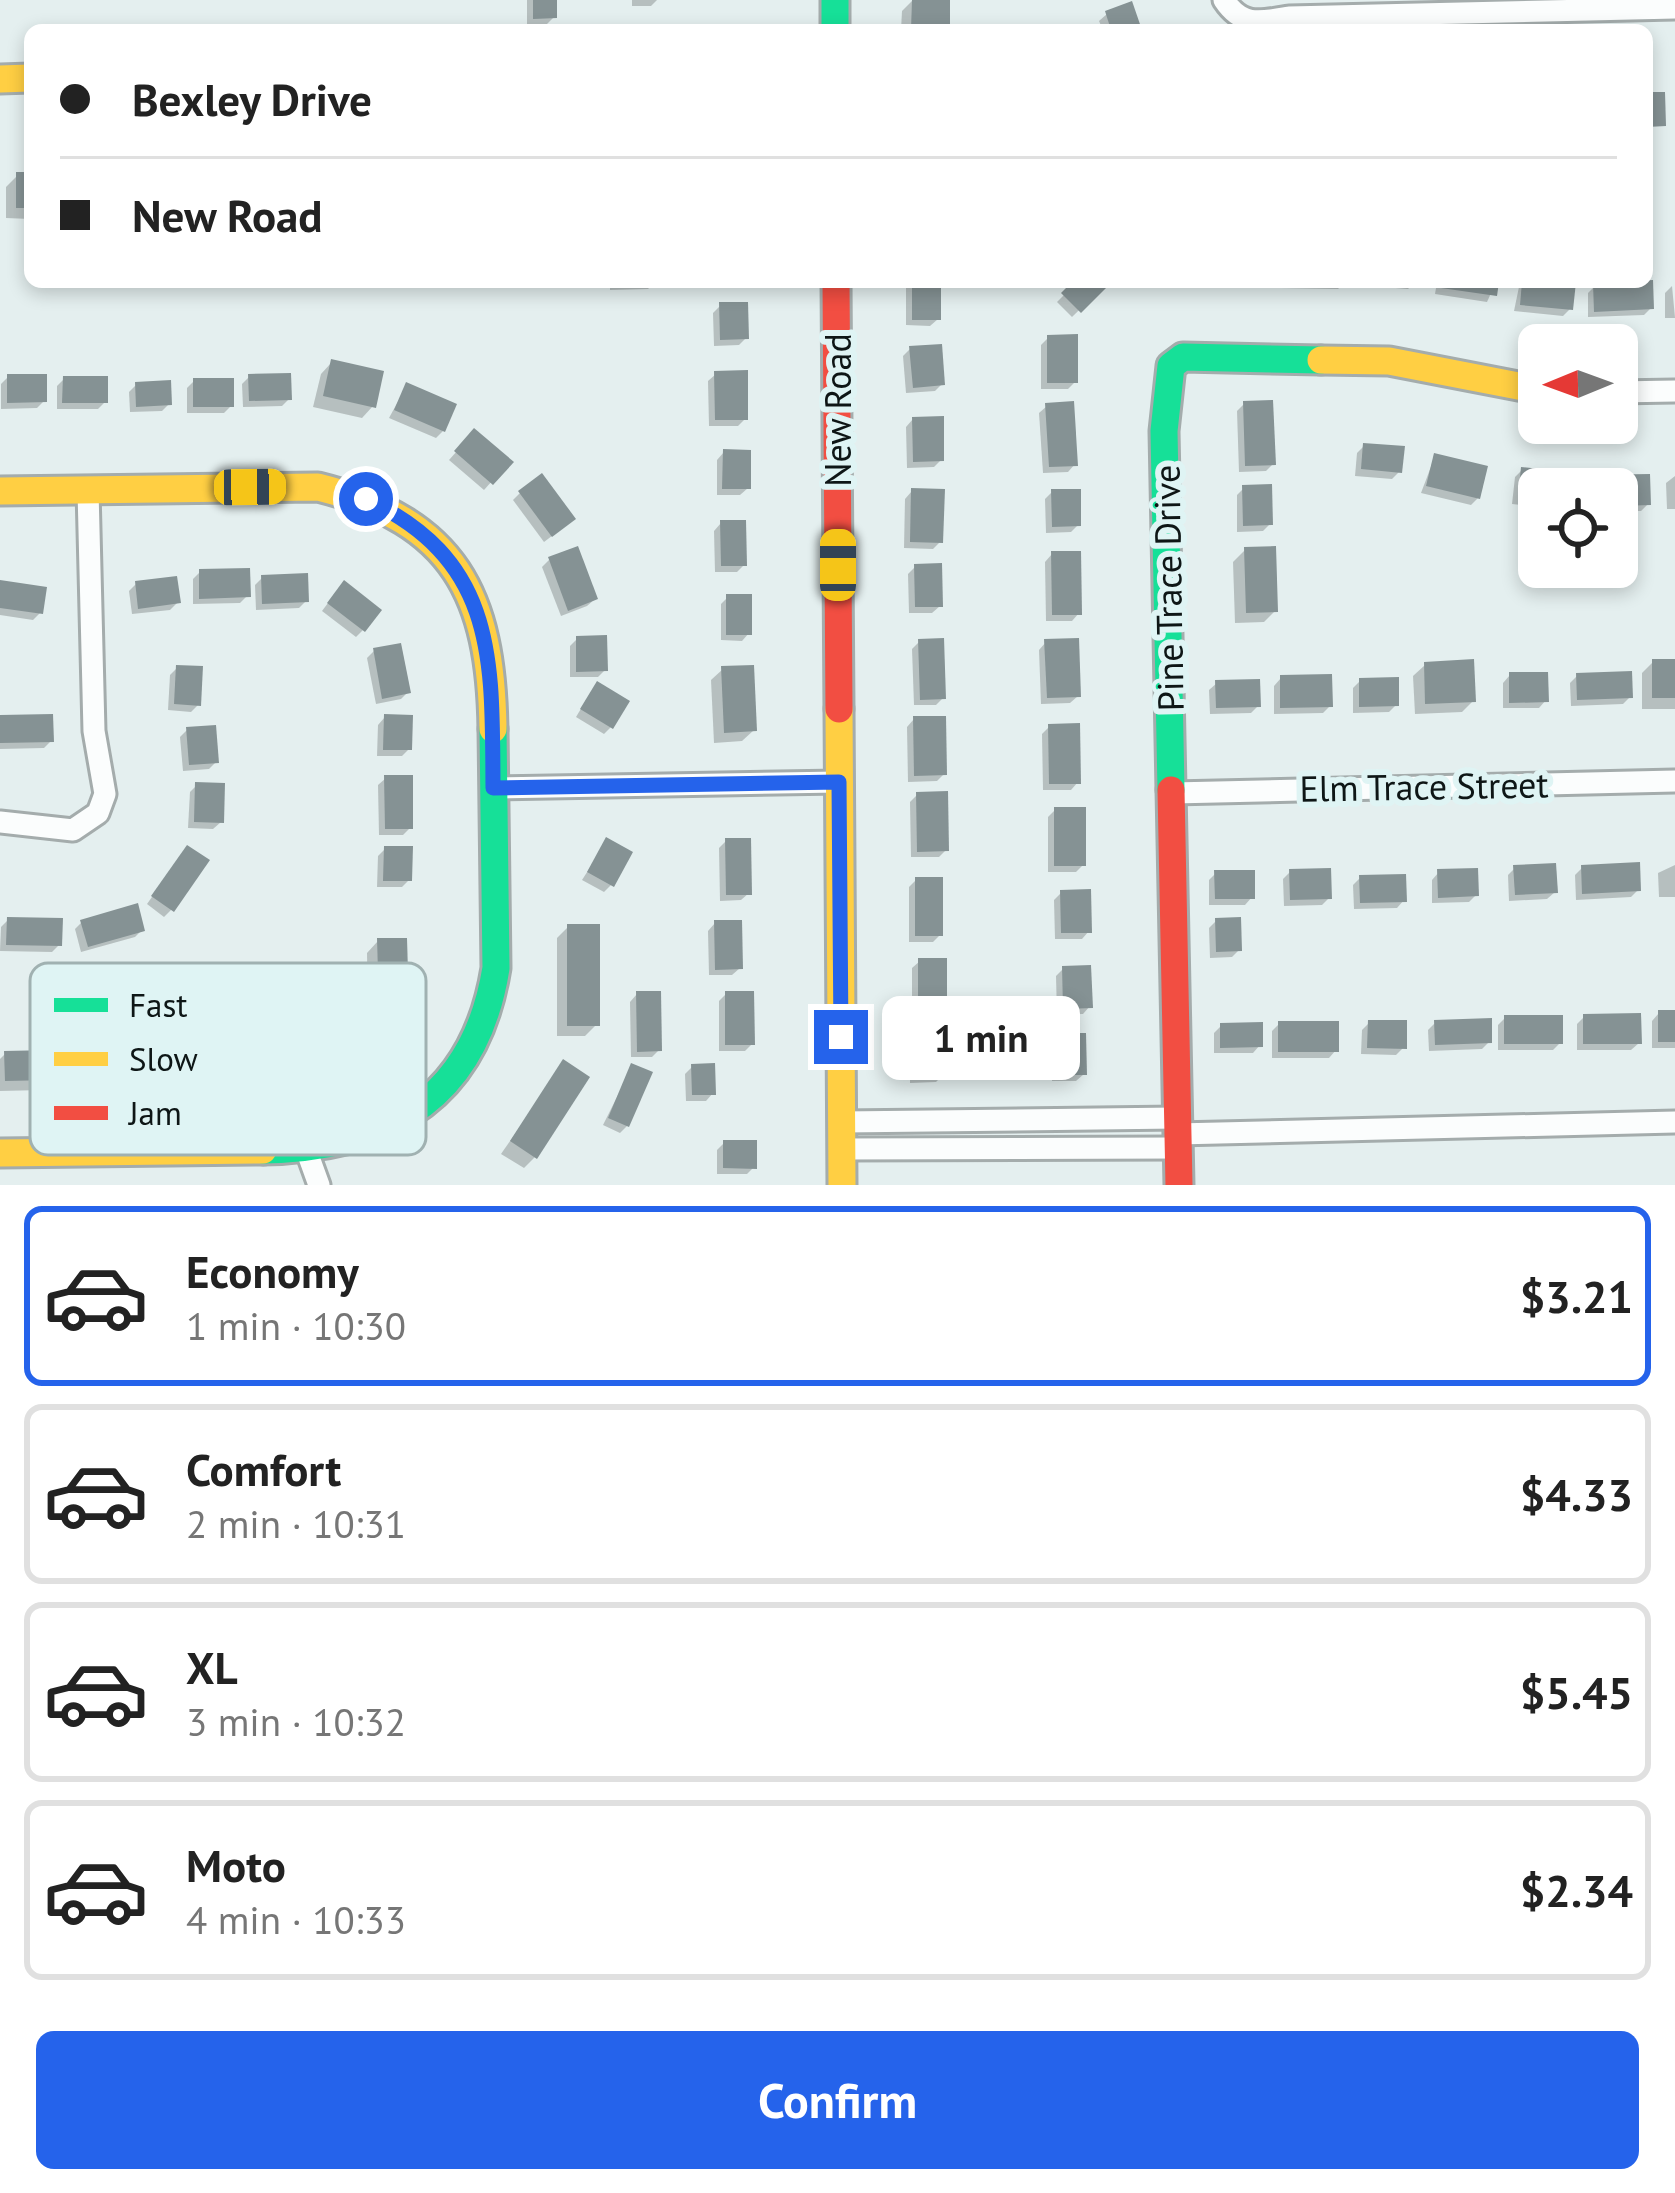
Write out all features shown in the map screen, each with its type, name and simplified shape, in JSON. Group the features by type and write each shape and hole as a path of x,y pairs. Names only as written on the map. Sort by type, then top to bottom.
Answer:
{"street":[{"path":"1225,3 1256,23 1289,17 1587,5 1675,8"},
{"name":"New Road","path":"836,288 842,1185"},
{"name":"Pine Trace Drive","path":"1179,1185 1164,431 1169,373 1176,360 1389,361 1518,386"},
{"path":"1638,392 1675,391"},
{"path":"0,491 317,488 366,499 410,523 454,565 482,621 492,668 496,968 490,1005 474,1044 443,1088 426,1102"},
{"path":"0,822 74,830 98,813 105,794 94,731 88,490"},
{"name":"Elm Trace Street","path":"1173,793 1675,781"},
{"path":"493,788 839,782"},
{"path":"842,1136 1178,1134 1675,1122"},
{"path":"0,1153 30,1153"},
{"path":"308,1155 319,1185"}],"building":[{"path":"533,0 557,0 557,18 533,19"},
{"path":"912,0 950,0 950,24 911,24"},
{"path":"1132,1 1140,24 1109,24 1105,11"},
{"path":"1653,92 1665,92 1666,126 1653,127"},
{"path":"16,172 24,172 24,208 16,208"},
{"path":"1653,280 1654,309 1594,312 1593,288 1653,288"},
{"path":"912,288 941,288 941,320 912,320"},
{"path":"1066,288 1106,288 1081,313 1061,293"},
{"path":"1441,288 1498,288 1497,296"},
{"path":"1521,288 1575,288 1573,310 1520,305"},
{"path":"719,302 748,302 749,339 720,340"},
{"path":"1078,334 1078,383 1047,383 1047,335"},
{"path":"942,344 945,385 913,388 909,346"},
{"path":"331,359 384,371 376,408 323,396"},
{"path":"748,370 748,420 715,420 714,371"},
{"path":"291,373 292,400 249,401 248,374"},
{"path":"7,374 47,374 47,402 7,403"},
{"path":"63,376 108,376 108,403 62,403"},
{"path":"193,378 234,378 234,407 193,407"},
{"path":"171,380 172,405 136,407 135,382"},
{"path":"406,382 457,404 445,432 394,410"},
{"path":"1273,400 1276,465 1245,466 1243,401"},
{"path":"1074,401 1078,466 1049,467 1045,403"},
{"path":"944,416 944,461 913,462 912,417"},
{"path":"474,428 514,462 493,485 454,451"},
{"path":"1363,443 1405,446 1402,473 1361,469"},
{"path":"723,449 751,450 751,489 722,489"},
{"path":"1434,453 1488,466 1480,499 1426,486"},
{"path":"542,473 576,519 552,537 518,491"},
{"path":"1638,474 1650,474 1651,505 1638,505"},
{"path":"1272,484 1273,525 1243,526 1242,485"},
{"path":"911,488 945,489 943,543 910,542"},
{"path":"1051,489 1081,489 1081,526 1052,527"},
{"path":"720,520 746,520 747,566 721,566"},
{"path":"578,546 598,599 568,611 548,557"},
{"path":"1276,546 1278,612 1246,613 1244,547"},
{"path":"1051,551 1081,551 1082,615 1052,615"},
{"path":"942,563 943,607 915,607 914,564"},
{"path":"250,568 251,597 199,599 199,569"},
{"path":"308,573 309,602 262,604 261,575"},
{"path":"177,576 181,603 138,609 135,581"},
{"path":"0,580 47,587 43,614 0,608"},
{"path":"344,580 382,610 365,632 327,603"},
{"path":"726,594 752,594 752,635 726,635"},
{"path":"607,635 608,671 576,672 576,636"},
{"path":"944,638 946,699 920,700 918,639"},
{"path":"1079,638 1081,697 1047,698 1044,639"},
{"path":"401,643 411,693 382,699 373,648"},
{"path":"1474,659 1476,702 1425,704 1424,662"},
{"path":"1652,659 1675,659 1675,698 1652,698"},
{"path":"176,665 203,666 201,706 174,704"},
{"path":"754,665 757,731 724,733 721,666"},
{"path":"1632,671 1633,698 1577,700 1576,673"},
{"path":"1509,672 1548,672 1549,702 1509,703"},
{"path":"1332,674 1333,707 1280,708 1280,675"},
{"path":"1399,677 1399,706 1359,707 1359,678"},
{"path":"1260,679 1261,707 1216,708 1215,680"},
{"path":"597,681 630,701 613,729 580,709"},
{"path":"53,714 54,742 0,743 0,715"},
{"path":"384,714 413,715 412,750 383,750"},
{"path":"913,716 946,716 947,775 914,776"},
{"path":"1080,723 1081,784 1049,784 1048,724"},
{"path":"216,725 219,763 189,765 186,727"},
{"path":"384,775 413,775 413,829 385,829"},
{"path":"195,782 225,783 224,823 194,822"},
{"path":"948,791 949,851 917,852 916,792"},
{"path":"1054,807 1086,807 1086,866 1054,866"},
{"path":"606,837 633,852 614,887 587,872"},
{"path":"725,838 751,838 752,895 726,895"},
{"path":"187,845 210,860 174,912 151,896"},
{"path":"384,846 413,846 412,881 383,881"},
{"path":"1640,862 1641,891 1582,894 1581,865"},
{"path":"1556,863 1558,893 1515,895 1513,865"},
{"path":"1331,868 1332,899 1290,900 1289,869"},
{"path":"1478,868 1479,896 1438,898 1437,869"},
{"path":"1214,870 1255,870 1255,899 1215,899"},
{"path":"1406,874 1407,902 1360,903 1359,875"},
{"path":"915,877 943,877 943,936 915,936"},
{"path":"1091,889 1092,933 1061,933 1060,890"},
{"path":"138,903 145,931 88,947 80,920"},
{"path":"7,917 63,918 62,946 6,945"},
{"path":"1241,917 1242,951 1216,952 1215,918"},
{"path":"714,920 742,920 743,969 715,970"},
{"path":"567,924 600,924 600,1026 567,1026"},
{"path":"377,938 407,938 408,963 378,963"},
{"path":"918,958 947,958 947,1012 918,1012"},
{"path":"1091,965 1093,1008 1063,1009 1062,966"},
{"path":"636,991 661,991 662,1051 637,1052"},
{"path":"725,991 754,991 755,1045 725,1045"},
{"path":"1658,1010 1675,1010 1675,1042 1658,1042"},
{"path":"1641,1013 1642,1044 1583,1044 1583,1014"},
{"path":"1504,1015 1563,1015 1563,1044 1504,1044"},
{"path":"1492,1018 1492,1043 1435,1045 1434,1020"},
{"path":"1368,1020 1407,1020 1407,1049 1367,1048"},
{"path":"1278,1021 1339,1021 1339,1052 1278,1052"},
{"path":"1263,1022 1263,1047 1220,1048 1220,1023"},
{"path":"1057,1033 1086,1033 1087,1075 1058,1075"},
{"path":"916,1037 945,1037 946,1076 916,1077"},
{"path":"30,1050 30,1080 5,1081 4,1051"},
{"path":"563,1059 590,1077 537,1159 510,1141"},
{"path":"631,1063 653,1072 629,1127 608,1118"},
{"path":"715,1063 716,1095 692,1095 691,1064"},
{"path":"723,1140 757,1140 757,1169 723,1168"}],"traffic: fast":[{"path":"835,0 835,24"},
{"path":"1171,790 1164,431 1171,366 1183,357 1321,360"},
{"path":"426,1100 446,1083 468,1051 485,1013 496,968 493,729"}],"traffic: slow":[{"path":"0,79 24,78"},
{"path":"1321,360 1389,361 1518,386"},
{"path":"0,491 318,487 403,520 433,543 456,570 473,603 491,682 493,729"},
{"path":"839,709 842,1185"},
{"path":"0,1153 30,1153"}],"traffic: jam":[{"path":"836,288 839,709"},
{"path":"1171,790 1179,1185"}],"route":[{"path":"366,499 431,539 470,590 492,668 493,788 839,782 841,1037"}]}
